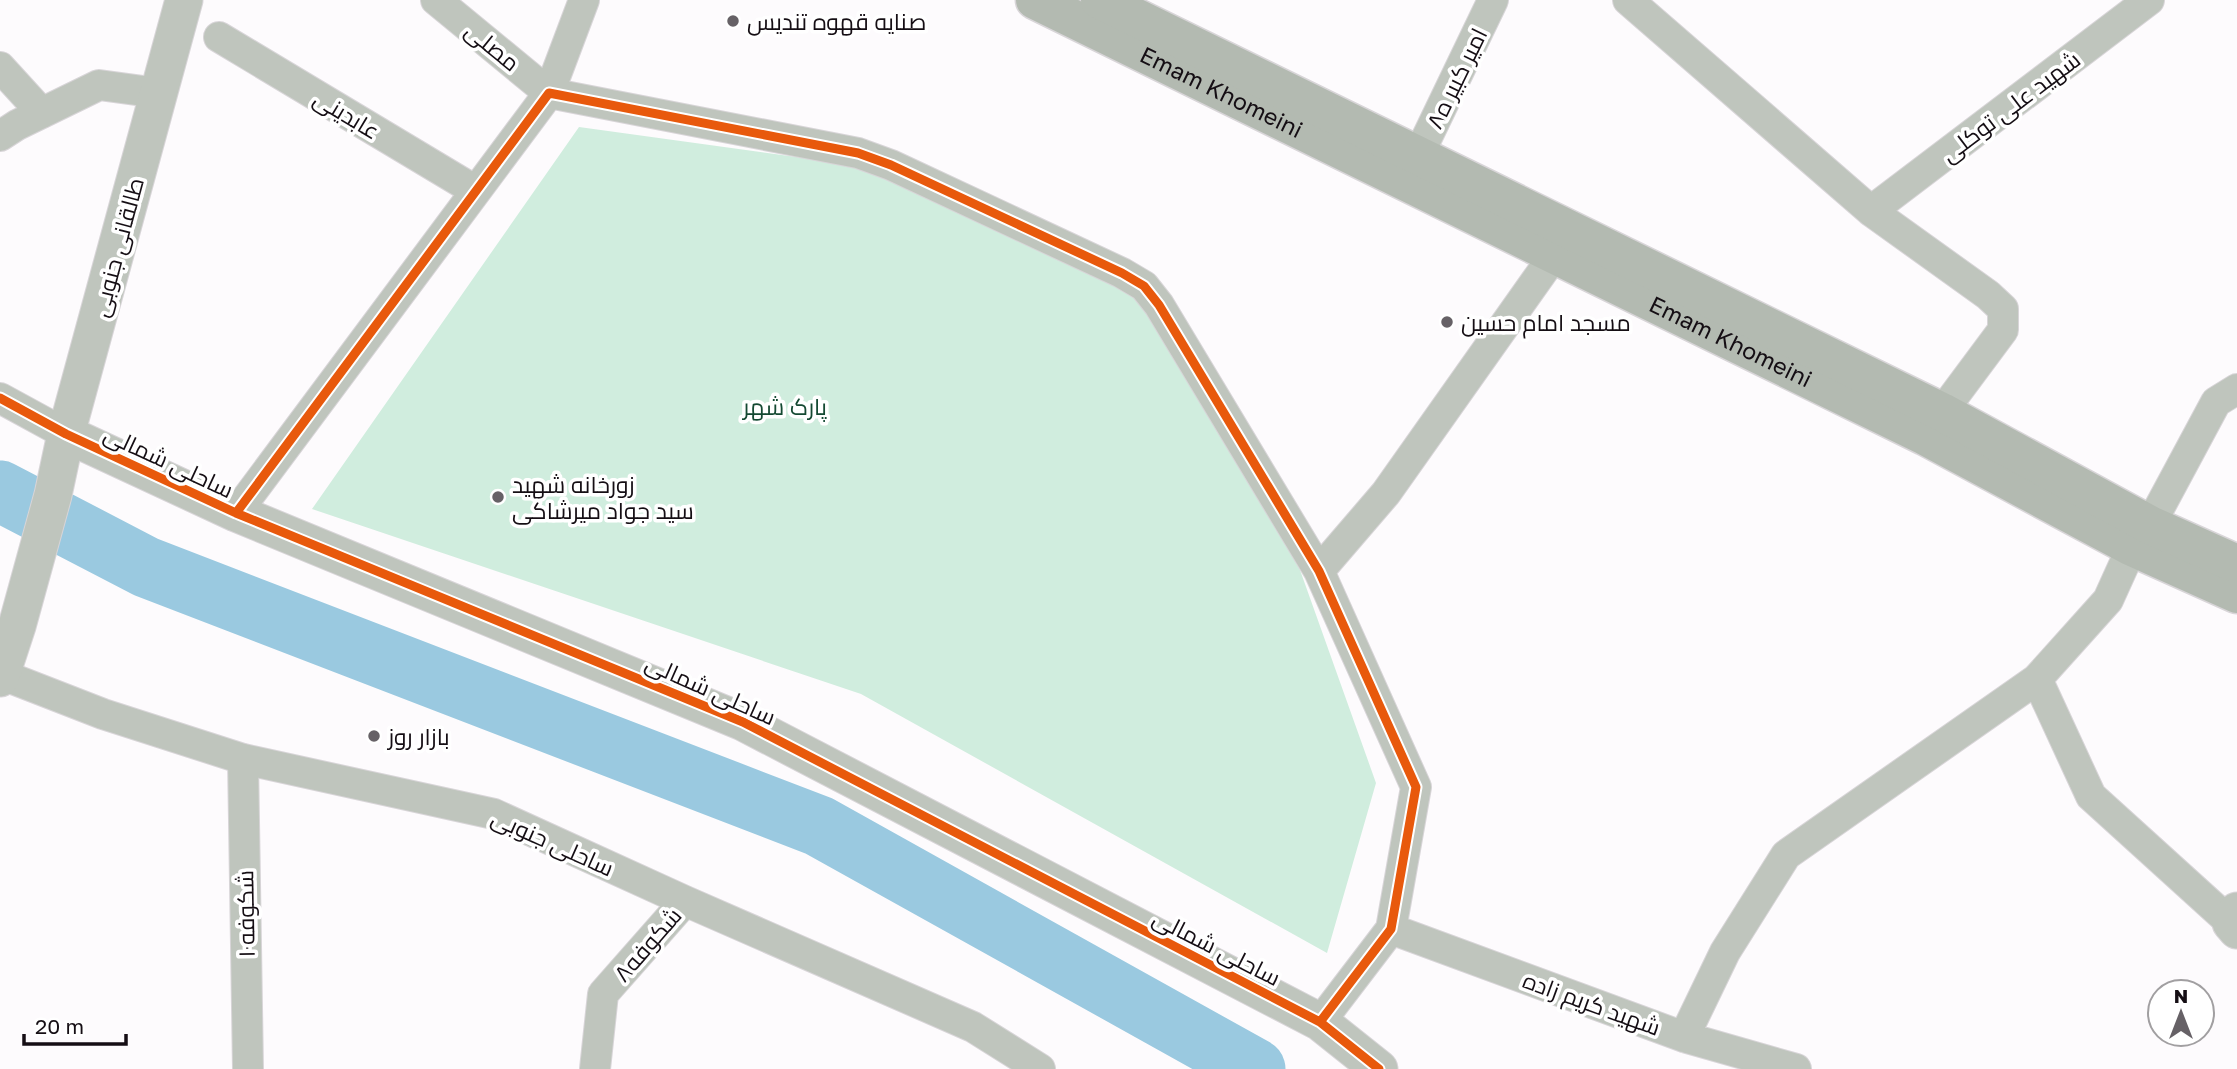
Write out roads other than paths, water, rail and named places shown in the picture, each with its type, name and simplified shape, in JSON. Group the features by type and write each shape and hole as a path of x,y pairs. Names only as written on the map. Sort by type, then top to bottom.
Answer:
{"main road":[{"name":"Emam Khomeini","path":"1035,0 1925,436 2141,536 2237,564"},
{"name":"Emam Khomeini","path":"1121,4 1418,156 1942,412 2237,594"}],"street":[{"name":"طالقانی جنوبی","path":"0,676 17,626 53,495 66,435 184,0"},
{"name":"مصلی","path":"436,0 549,93"},
{"path":"236,513 549,93 584,0"},
{"name":"امیر کبیر ه۸","path":"1418,156 1493,0"},
{"path":"1628,0 1871,211 1988,295 2003,309 2003,330 1942,412"},
{"name":"شهید علی توکلی","path":"1871,211 2149,0"},
{"name":"عابدینی","path":"219,37 476,191"},
{"path":"0,67 43,113"},
{"path":"0,136 99,85 158,93"},
{"path":"549,93 858,153 891,165 1098,261 1144,286 1160,305 1319,571 1416,788 1391,929 1321,1022"},
{"path":"1319,571 1386,493 1555,254"},
{"path":"1684,1037 1725,952 1786,855 2037,678 2108,600 2216,402 2237,389"},
{"name":"ساحلی شمالی","path":"0,398 66,435 236,513 743,722 1321,1022 1379,1069"},
{"name":"ساحلی جنوبی","path":"0,676 103,715 243,759 494,814 973,1027 1040,1069"},
{"path":"2037,678 2091,796 2235,921"},
{"name":"شکوفه۱۰","path":"243,759 248,1069"},
{"name":"شکوفه۸","path":"595,1069 603,994 685,901"},
{"name":"شهید کریم زاده","path":"1391,929 1684,1037 1796,1069"}],"waterway":[{"path":"0,491 146,567 819,826 1255,1069"}],"place":[{"name":"صنایه قهوه تندیس","path":"733,21"},
{"name":"مسجد امام حسین","path":"1447,322"},
{"name":"زورخانه شهید سید جواد میرشاکی","path":"498,497"},
{"name":"بازار روز","path":"374,736"}],"park label":[{"name":"پارک شهر","path":"785,406"}]}
